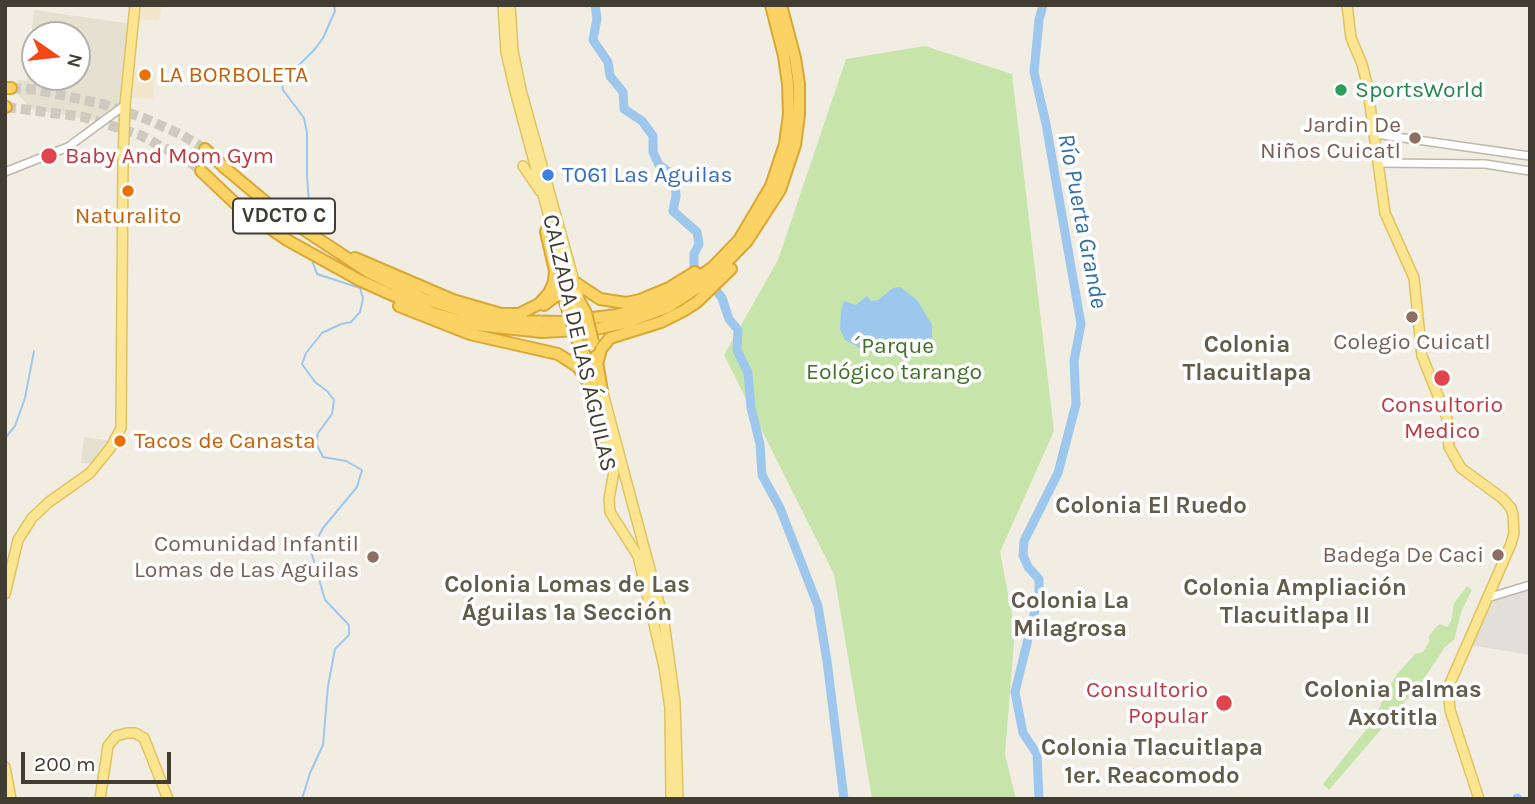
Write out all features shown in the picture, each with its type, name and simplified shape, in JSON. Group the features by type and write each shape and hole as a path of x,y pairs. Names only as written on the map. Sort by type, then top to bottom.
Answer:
{"highway":[{"path":"597,391 598,361 604,344 621,334 669,288 730,249 776,188 789,114 784,56 771,5"},
{"path":"576,283 600,299 626,303 670,318 697,302 744,251 794,145 799,114 799,84 795,58 781,5"},
{"name":"VDCTO C","path":"205,149 280,214 370,273 476,321"},
{"name":"VDCTO C","path":"201,171 248,213 287,240 359,280 366,288 400,307 476,321 561,323 646,312"},
{"path":"550,221 546,236 561,292 579,311 587,346 598,361"},
{"path":"476,321 529,310 545,299 555,271"},
{"path":"510,315 534,312 561,292"},
{"path":"579,311 587,346"},
{"path":"476,321 558,354 578,367 597,391"},
{"path":"587,346 621,334"}],"main road":[{"path":"5,594 18,540 32,518 89,473 111,447 121,428 125,105 135,5"},
{"name":"CALZADA DE LAS ÁGUILAS","path":"503,5 506,52 550,221 579,311"},
{"name":"CALZADA DE LAS ÁGUILAS","path":"510,5 513,51 521,90 576,283 579,311"},
{"path":"1347,5 1350,34 1365,73 1385,213 1413,278 1422,356 1447,418 1451,452 1461,468 1502,498 1511,508 1513,515 1514,533 1454,670 1448,694 1450,710 1479,799"},
{"path":"523,166 543,195"},
{"name":"CALZADA DE LAS ÁGUILAS","path":"587,346 607,427 627,484 664,622 676,708 678,799"},
{"name":"CALZADA DE LAS ÁGUILAS","path":"607,427 614,471 610,512 613,521 638,556 664,667 670,708 671,799"},
{"path":"611,484 618,479 627,484"},
{"path":"631,543 638,543 642,537"},
{"path":"100,799 108,746 112,739 135,733 148,744 168,799"},
{"path":"5,767 11,799"}],"street":[{"path":"5,172 68,147 125,105"},
{"path":"1375,134 1530,156"},
{"path":"1485,164 1487,151"},
{"path":"1379,163 1485,164 1530,171"},
{"path":"1486,598 1530,585"}],"shaded area":[{"path":"139,5 162,5 159,21 137,19"},
{"path":"34,10 132,24 122,89 122,107 102,122 31,109 17,93 17,80 21,80 21,91 91,91 91,21 33,21"},
{"path":"135,70 155,73 153,99 132,97"},
{"path":"84,437 114,441 97,464 81,463"},
{"path":"1530,590 1530,655 1470,645 1490,601"}],"green space":[{"name":"´Parque Eológico tarango","path":"925,46 1012,74 1054,431 1000,552 1015,630 1005,754 1016,799 872,799 834,574 724,355 778,260 846,59"},
{"path":"1467,586 1472,590 1462,610 1454,640 1445,647 1421,683 1329,790 1323,784 1376,717 1386,691 1399,672 1415,654 1423,652 1435,628 1440,624 1447,627 1451,621 1454,603"}],"water":[{"path":"900,287 917,300 932,325 932,344 901,353 860,348 845,340 840,329 844,301 856,305 867,296 871,301 878,300 893,288"}],"waterway":[{"path":"311,230 307,133 304,118 283,90 281,78 293,71 323,38 335,11 334,5"},
{"path":"595,5 597,18 593,40 608,62 610,76 623,92 624,109 642,121 653,136 653,152 659,165 669,172 675,181 673,211 697,232 699,244 694,254 694,273 699,275"},
{"name":"Río Puerta Grande","path":"1039,799 1037,754 1023,733 1015,692 1039,594 1039,579 1028,567 1023,555 1024,541 1058,473 1076,404 1074,361 1081,324 1046,124 1034,72 1043,5"},
{"path":"302,799 323,745 328,686 335,649 349,635 349,625 325,600 311,551 323,528 357,487 362,470 346,461 323,457 316,443 318,433 332,414 334,400 315,382 302,364 306,353 322,333 351,322 360,312 363,298 360,288 317,274 312,260"},
{"path":"710,282 722,298 729,319 738,330 737,350 748,373 751,408 760,444 762,475 780,508 818,606 844,799"},
{"path":"5,438 15,426 25,398 34,351"}],"tunnel":[{"path":"11,88 38,90 102,104 144,118 205,149"},
{"path":"6,107 84,117 140,135 189,161 201,171"}],"place":[{"name":"LA BORBOLETA","path":"145,75"},
{"name":"SportsWorld","path":"1341,90"},
{"name":"Jardin De Niños Cuicatl","path":"1415,138"},
{"name":"Baby And Mom Gym","path":"49,156"},
{"name":"T061 Las Aguilas","path":"548,175"},
{"name":"Naturalito","path":"128,191"},
{"name":"Colegio Cuicatl","path":"1412,317"},
{"name":"Consultorio Medico","path":"1442,378"},
{"name":"Tacos de Canasta","path":"120,441"},
{"name":"Badega De Caci","path":"1498,555"},
{"name":"Comunidad Infantil Lomas de Las Aguilas","path":"373,557"},
{"name":"Consultorio Popular","path":"1224,703"}],"district":[{"name":"Colonia Tlacuitlapa","path":"1247,359"},
{"name":"Colonia El Ruedo","path":"1151,506"},
{"name":"Colonia Lomas de Las Águilas 1a Sección","path":"567,599"},
{"name":"Colonia Ampliación Tlacuitlapa II","path":"1295,602"},
{"name":"Colonia La Milagrosa","path":"1070,615"},
{"name":"Colonia Palmas Axotitla","path":"1393,704"},
{"name":"Colonia Tlacuitlapa 1er. Reacomodo","path":"1152,762"}]}
